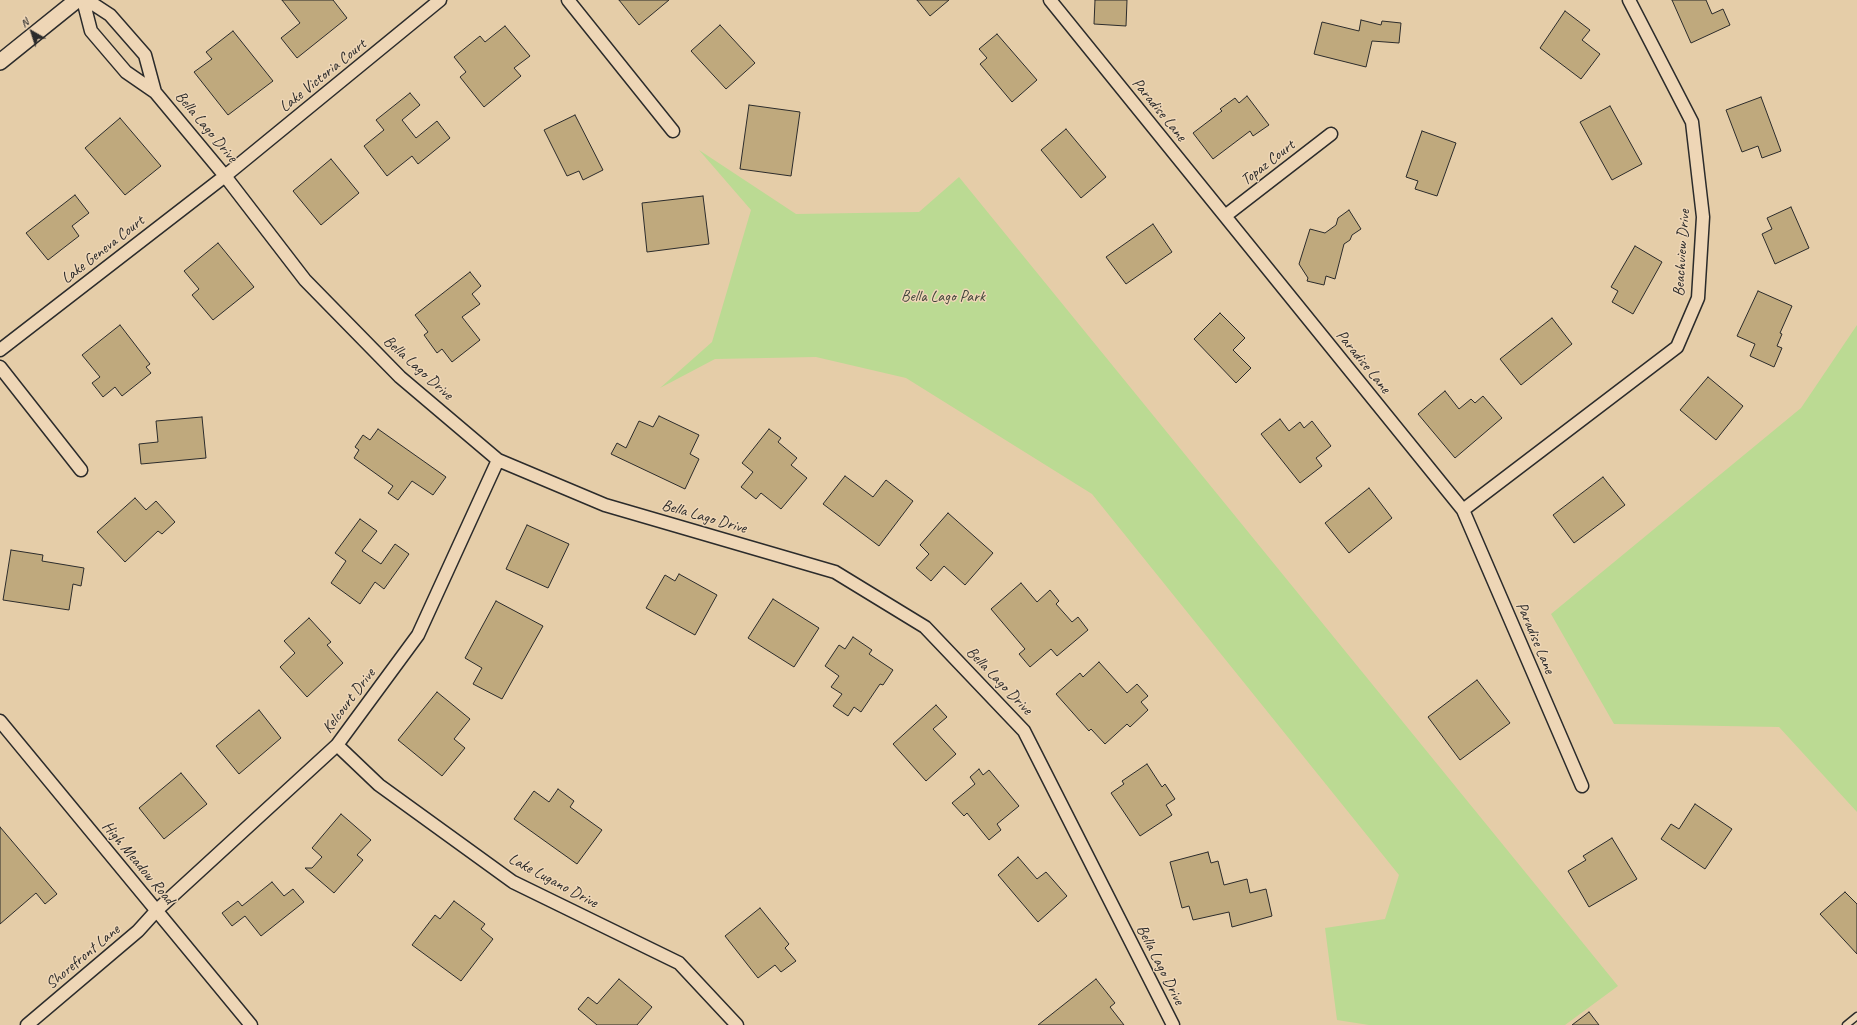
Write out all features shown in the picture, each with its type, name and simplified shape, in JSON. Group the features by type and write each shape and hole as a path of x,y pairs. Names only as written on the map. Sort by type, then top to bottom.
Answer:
{"street":[{"path":"0,62 77,0"},
{"name":"Bella Lago Drive","path":"83,0 91,31 126,72 155,92 225,176 305,280 400,377 498,460 605,505 835,572 925,627 1024,731 1173,1025"},
{"name":"Bella Lago Drive","path":"87,0 110,15 145,55 155,92"},
{"name":"Lake Victoria Court","path":"225,176 440,0"},
{"path":"568,0 673,131"},
{"name":"Paradise Lane","path":"1050,0 1463,510 1582,786"},
{"name":"Beachview Drive","path":"1463,510 1677,347 1698,298 1703,217 1692,122 1629,0"},
{"name":"Topaz Court","path":"1225,216 1331,134"},
{"name":"Lake Geneva Court","path":"0,350 225,176"},
{"path":"0,367 81,470"},
{"name":"Kelcourt Drive","path":"157,910 337,745 418,635 498,460"},
{"name":"High Meadow Road","path":"0,721 157,910 250,1025"},
{"name":"Lake Lugano Drive","path":"337,745 379,785 513,882 679,963 737,1025"},
{"name":"Shorefront Lane","path":"27,1025 138,931 157,910"}],"lane":[{"path":"1846,1025 1857,1016"}],"green space":[{"name":"Bella Lago Park","path":"699,150 796,214 919,212 959,177 1618,986 1565,1025 1369,1025 1337,1020 1325,928 1385,919 1399,875 1092,494 906,378 816,357 715,359 660,388 712,342 751,210"},
{"path":"1857,325 1857,812 1779,727 1614,724 1551,614 1801,408"}],"building":[{"path":"282,0 333,0 347,18 297,58 281,38 300,23"},
{"path":"619,0 669,0 639,25"},
{"path":"917,0 949,0 930,16"},
{"path":"1095,0 1127,0 1126,26 1094,24"},
{"path":"1672,0 1706,0 1712,14 1723,9 1730,25 1691,43"},
{"path":"1565,11 1590,30 1582,40 1600,54 1581,79 1540,48"},
{"path":"1361,20 1381,25 1382,21 1401,23 1399,43 1372,41 1366,67 1314,54 1322,22 1359,31"},
{"path":"720,25 755,63 726,89 691,51"},
{"path":"505,26 530,56 514,68 521,76 484,107 460,77 466,72 454,57 480,36 485,42"},
{"path":"233,31 273,81 228,115 194,72 212,59 206,52"},
{"path":"997,34 1037,80 1012,102 980,64 987,58 979,49"},
{"path":"410,93 420,105 402,120 416,138 437,121 450,138 418,164 412,156 387,176 364,146 384,130 376,120"},
{"path":"1247,96 1269,125 1253,136 1250,131 1213,159 1193,133 1222,111 1220,109 1235,98 1239,103"},
{"path":"1761,97 1781,151 1762,158 1758,146 1742,152 1726,110"},
{"path":"749,105 800,112 791,176 740,169"},
{"path":"1610,106 1642,164 1612,180 1580,122"},
{"path":"575,115 603,170 583,180 579,171 567,176 544,130"},
{"path":"120,118 161,166 125,195 85,148"},
{"path":"1066,129 1106,177 1081,198 1041,150"},
{"path":"1422,131 1456,143 1437,196 1415,189 1418,181 1406,177"},
{"path":"331,159 359,193 321,225 293,191"},
{"path":"75,195 89,213 72,226 79,236 48,260 26,233"},
{"path":"703,196 709,244 647,252 642,203"},
{"path":"1791,207 1809,248 1775,264 1762,234 1772,229 1767,218"},
{"path":"1349,210 1361,229 1352,235 1350,240 1344,244 1335,279 1326,276 1324,285 1307,281 1308,278 1299,264 1310,229 1325,233 1336,225 1338,218"},
{"path":"1153,224 1172,252 1126,284 1106,257"},
{"path":"218,243 254,287 213,320 192,295 199,289 184,271"},
{"path":"1635,246 1662,262 1633,314 1612,302 1618,291 1611,287"},
{"path":"470,272 481,286 472,294 480,304 462,317 480,340 452,362 442,349 437,353 424,335 428,332 415,315"},
{"path":"1758,291 1792,306 1780,333 1782,334 1777,346 1782,348 1774,367 1750,356 1755,344 1737,336"},
{"path":"1220,313 1245,338 1233,350 1251,368 1236,383 1194,339"},
{"path":"1552,318 1572,344 1521,385 1500,359"},
{"path":"120,325 150,364 146,367 151,373 122,396 115,387 103,397 92,383 100,377 82,355"},
{"path":"1708,377 1743,406 1716,440 1680,410"},
{"path":"1445,391 1459,409 1471,399 1475,403 1483,396 1502,418 1455,458 1418,414"},
{"path":"659,416 699,435 690,454 699,459 685,489 611,454 617,443 626,448 639,421 653,427"},
{"path":"202,417 206,458 141,464 139,444 158,442 156,421"},
{"path":"1280,419 1289,431 1300,422 1304,428 1312,421 1331,446 1316,458 1322,466 1300,483 1261,434"},
{"path":"378,429 446,477 433,495 412,481 398,500 388,493 393,486 354,458 359,450 355,447 363,435 370,440"},
{"path":"769,429 781,438 778,442 797,458 791,465 807,478 781,509 761,493 756,499 741,487 753,472 742,463"},
{"path":"845,476 873,497 886,480 913,501 879,546 823,504"},
{"path":"1603,477 1625,505 1574,543 1553,515"},
{"path":"1369,488 1392,518 1349,553 1325,523"},
{"path":"135,498 146,510 156,501 175,522 162,534 158,531 125,562 97,532"},
{"path":"948,513 993,553 965,585 944,566 931,581 916,568 929,554 920,545"},
{"path":"360,519 377,531 362,551 381,564 395,544 409,554 384,589 375,582 360,604 331,583 346,561 335,553"},
{"path":"527,525 569,544 548,588 506,569"},
{"path":"11,550 43,555 42,561 84,568 81,586 73,584 69,610 3,600"},
{"path":"679,574 717,595 695,635 646,608 665,575 675,581"},
{"path":"1021,583 1037,602 1050,590 1059,601 1056,604 1072,622 1078,617 1088,630 1057,656 1051,649 1030,667 1019,654 1025,649 991,609"},
{"path":"773,599 819,628 794,667 748,638"},
{"path":"496,601 543,626 502,699 473,684 482,668 465,658"},
{"path":"309,618 331,642 327,645 343,663 307,697 280,667 295,653 284,641"},
{"path":"853,637 872,650 869,654 893,670 883,685 880,684 861,712 854,707 848,716 833,706 842,694 831,687 839,676 825,666 839,645 845,649"},
{"path":"1099,662 1127,693 1137,684 1148,696 1141,702 1148,710 1130,727 1127,724 1105,744 1091,729 1089,731 1056,694 1080,673 1083,677"},
{"path":"1477,680 1510,723 1460,760 1428,717"},
{"path":"437,692 470,719 454,739 465,748 442,776 398,740"},
{"path":"936,705 947,717 933,729 956,754 926,781 893,744"},
{"path":"259,710 281,738 239,774 216,746"},
{"path":"1147,764 1162,787 1165,784 1175,799 1166,805 1172,815 1140,836 1111,793 1124,784 1122,781"},
{"path":"979,769 983,775 989,770 1019,806 997,824 1001,830 989,840 967,813 964,816 952,803 975,784 970,777"},
{"path":"181,773 207,804 164,839 139,808"},
{"path":"558,789 574,801 570,807 602,830 577,864 514,819 534,791 549,802"},
{"path":"1695,804 1732,829 1705,869 1661,839 1671,824 1679,829"},
{"path":"341,814 371,840 357,855 363,860 334,893 305,868 312,868 322,857 312,848"},
{"path":"0,827 57,894 45,904 36,893 0,924"},
{"path":"1612,838 1637,879 1589,907 1568,871 1586,860 1583,856"},
{"path":"1208,852 1211,863 1218,861 1224,885 1247,879 1250,893 1266,889 1272,916 1232,927 1229,912 1193,920 1189,906 1182,908 1170,862"},
{"path":"1018,857 1037,879 1046,872 1067,896 1038,922 998,875"},
{"path":"272,882 284,896 293,889 304,902 261,936 245,916 232,926 222,913 238,901 242,906"},
{"path":"1845,892 1857,904 1857,954 1820,914"},
{"path":"454,901 485,924 481,929 493,939 461,981 412,945 435,915 440,919"},
{"path":"760,908 789,944 785,948 796,961 781,972 775,965 758,978 725,936"},
{"path":"619,979 652,1007 637,1025 597,1025 578,1009 588,997 597,1004"},
{"path":"1096,979 1115,1003 1110,1007 1124,1025 1038,1025"},
{"path":"1589,1012 1599,1025 1572,1025"}]}
